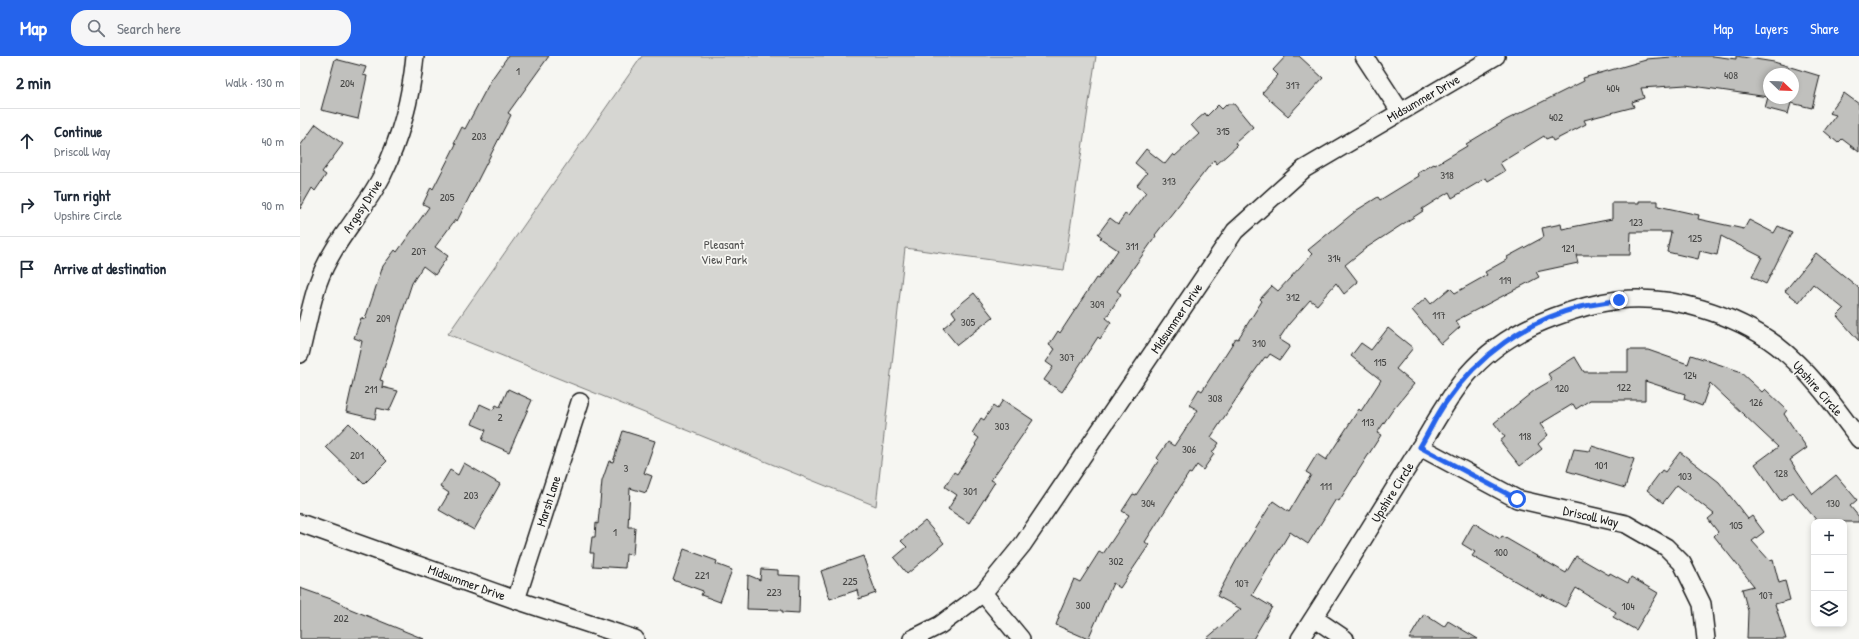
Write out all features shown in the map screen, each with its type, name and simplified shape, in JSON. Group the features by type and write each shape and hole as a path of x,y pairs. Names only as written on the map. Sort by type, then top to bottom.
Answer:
{"street":[{"name":"Argosy Drive","path":"300,354 318,282 336,245 382,176 403,126 411,91 415,56"},
{"path":"1364,56 1400,111"},
{"name":"Midsummer Drive","path":"912,639 940,625 982,593 1022,544 1235,231 1304,169 1400,111 1496,56"},
{"name":"Upshire Circle","path":"1300,639 1420,447 1445,403 1468,373 1496,347 1533,325 1579,308 1619,300 1664,301 1695,306 1750,328 1776,345 1803,367 1859,438"},
{"name":"Marsh Lane","path":"516,600 580,402"},
{"name":"Driscoll Way","path":"1420,447 1517,499 1626,524 1666,547 1682,563 1702,604 1706,639"},
{"name":"Midsummer Drive","path":"300,523 516,600 635,639"},
{"path":"982,593 1021,639"},
{"path":"1314,618 1345,639"}],"green space":[{"name":"Pleasant View Park","path":"642,56 1096,56 1064,270 905,248 876,506 448,334"}],"building":[{"path":"508,56 549,56 508,113 511,115 457,221 455,220 435,247 448,256 435,275 423,266 412,283 380,380 383,381 382,387 398,391 389,411 377,408 375,419 346,412 362,341 354,338 361,318 365,319 383,266 395,250 397,252 429,207 423,204 431,187 433,189 456,144 454,143 462,127 465,129 491,80"},
{"path":"1286,56 1299,56 1323,78 1288,116 1262,93 1278,75 1273,70"},
{"path":"1685,56 1713,56 1736,59 1736,56 1774,62 1794,68 1763,68 1763,96 1686,85 1641,88 1644,98 1632,102 1634,107 1584,120 1586,124 1553,141 1551,137 1546,139 1544,136 1500,163 1505,171 1488,181 1486,178 1452,198 1449,192 1422,209 1423,211 1366,248 1345,265 1358,282 1344,294 1336,283 1317,305 1310,300 1289,324 1279,339 1290,346 1280,360 1270,354 1267,358 1265,357 1254,372 1211,437 1219,443 1212,453 1214,454 1203,470 1197,465 1191,474 1189,473 1145,542 1149,545 1120,588 1113,583 1088,639 1056,625 1058,616 1074,579 1080,582 1099,552 1103,554 1129,515 1122,511 1133,494 1136,495 1159,460 1157,458 1168,442 1174,446 1198,410 1189,405 1199,389 1202,391 1236,338 1238,339 1262,301 1260,299 1272,286 1278,291 1312,254 1308,250 1357,210 1378,197 1380,200 1419,176 1418,173 1467,146 1466,144 1506,120 1584,81 1583,78 1646,60"},
{"path":"335,59 366,67 363,75 367,76 358,119 321,110"},
{"path":"1799,70 1820,76 1812,108 1795,104 1799,104"},
{"path":"1844,93 1859,104 1859,152 1842,139 1838,143 1824,131 1836,115 1829,113"},
{"path":"1227,104 1234,104 1253,127 1235,143 1237,146 1217,164 1214,160 1155,235 1156,236 1117,291 1121,294 1106,318 1111,322 1100,339 1098,337 1062,392 1044,380 1053,367 1046,362 1055,349 1049,345 1058,331 1060,333 1096,278 1098,279 1118,250 1100,238 1102,237 1098,234 1110,218 1118,224 1125,214 1128,216 1146,192 1137,185 1147,173 1135,163 1146,149 1165,164 1173,154 1175,156 1199,134 1191,125 1205,113 1207,116 1218,105 1222,109"},
{"path":"1766,104 1791,104 1788,114 1765,108"},
{"path":"316,124 343,144 322,172 326,175 315,191 312,188 300,209 300,146"},
{"path":"1639,201 1658,201 1658,206 1699,215 1698,219 1744,229 1749,220 1774,233 1778,226 1792,232 1766,284 1752,277 1762,257 1721,236 1717,255 1700,251 1698,259 1667,252 1671,232 1631,232 1630,255 1576,255 1578,263 1536,272 1539,277 1455,321 1460,327 1441,344 1412,310 1426,298 1431,304 1450,288 1455,293 1487,275 1485,272 1508,259 1507,257 1544,237 1542,228 1561,224 1562,229 1612,219 1612,203 1639,203"},
{"path":"1816,253 1859,288 1859,341 1837,316 1844,309 1813,284 1799,302 1785,291"},
{"path":"974,293 993,317 957,345 943,328 956,317 952,311"},
{"path":"1388,328 1413,348 1396,369 1414,384 1392,411 1377,433 1381,435 1339,501 1336,499 1308,544 1290,532 1252,595 1272,607 1253,639 1206,639 1241,609 1217,596 1237,559 1273,501 1289,512 1311,475 1306,472 1317,454 1326,460 1359,409 1361,411 1381,380 1351,356 1361,343 1371,350"},
{"path":"1628,350 1648,350 1688,364 1691,355 1739,371 1762,392 1765,389 1787,410 1784,414 1807,448 1790,460 1813,494 1836,475 1857,500 1850,506 1859,517 1859,522 1847,522 1847,519 1816,519 1793,492 1781,501 1755,464 1778,447 1710,383 1702,406 1684,399 1685,394 1645,381 1645,400 1590,400 1576,409 1573,404 1540,424 1548,435 1538,444 1542,449 1520,466 1500,441 1505,437 1494,423 1535,390 1552,380 1548,374 1575,357 1584,372 1628,372"},
{"path":"508,389 532,400 509,452 482,440 486,430 472,424 480,404 493,410 496,405 500,407"},
{"path":"1003,400 1033,420 991,480 995,482 969,523 948,509 957,495 945,487 954,472 957,474 976,445 975,444 979,438 972,433 981,418 984,420 993,406 997,409"},
{"path":"349,423 387,461 364,484 326,447"},
{"path":"623,431 655,441 644,473 652,476 646,493 630,488 628,527 635,527 633,555 626,554 625,568 593,566 594,553 590,553 592,537 595,537 596,523 598,524 602,481 609,461 613,462"},
{"path":"1592,446 1634,459 1625,488 1567,471 1574,449 1590,451"},
{"path":"1680,452 1719,482 1748,519 1752,516 1764,532 1752,541 1770,561 1773,560 1779,583 1785,581 1790,600 1775,604 1786,639 1747,639 1748,611 1742,589 1754,586 1714,536 1718,532 1708,519 1714,514 1677,485 1663,503 1647,490 1662,470 1665,472"},
{"path":"464,463 500,484 474,530 439,510 449,493 440,487 450,470 458,475"},
{"path":"925,521 944,543 907,574 894,558 907,547 901,541"},
{"path":"1474,523 1500,539 1502,536 1566,573 1576,556 1609,575 1610,573 1628,583 1631,577 1658,593 1636,630 1613,617 1616,612 1576,588 1565,607 1542,594 1541,596 1472,556 1475,552 1462,544"},
{"path":"684,549 717,561 716,564 732,570 720,602 701,595 703,591 673,580"},
{"path":"863,556 876,593 859,599 857,590 830,599 821,571"},
{"path":"761,569 778,570 778,575 800,576 799,613 782,612 782,610 747,609 748,575 760,580"},
{"path":"300,588 331,599 348,608 424,639 300,639"},
{"path":"1424,614 1444,627 1448,621 1478,639 1409,639"}],"route":[{"path":"1517,499 1420,447 1445,403 1468,373 1496,347 1533,325 1579,308 1619,300"}]}
